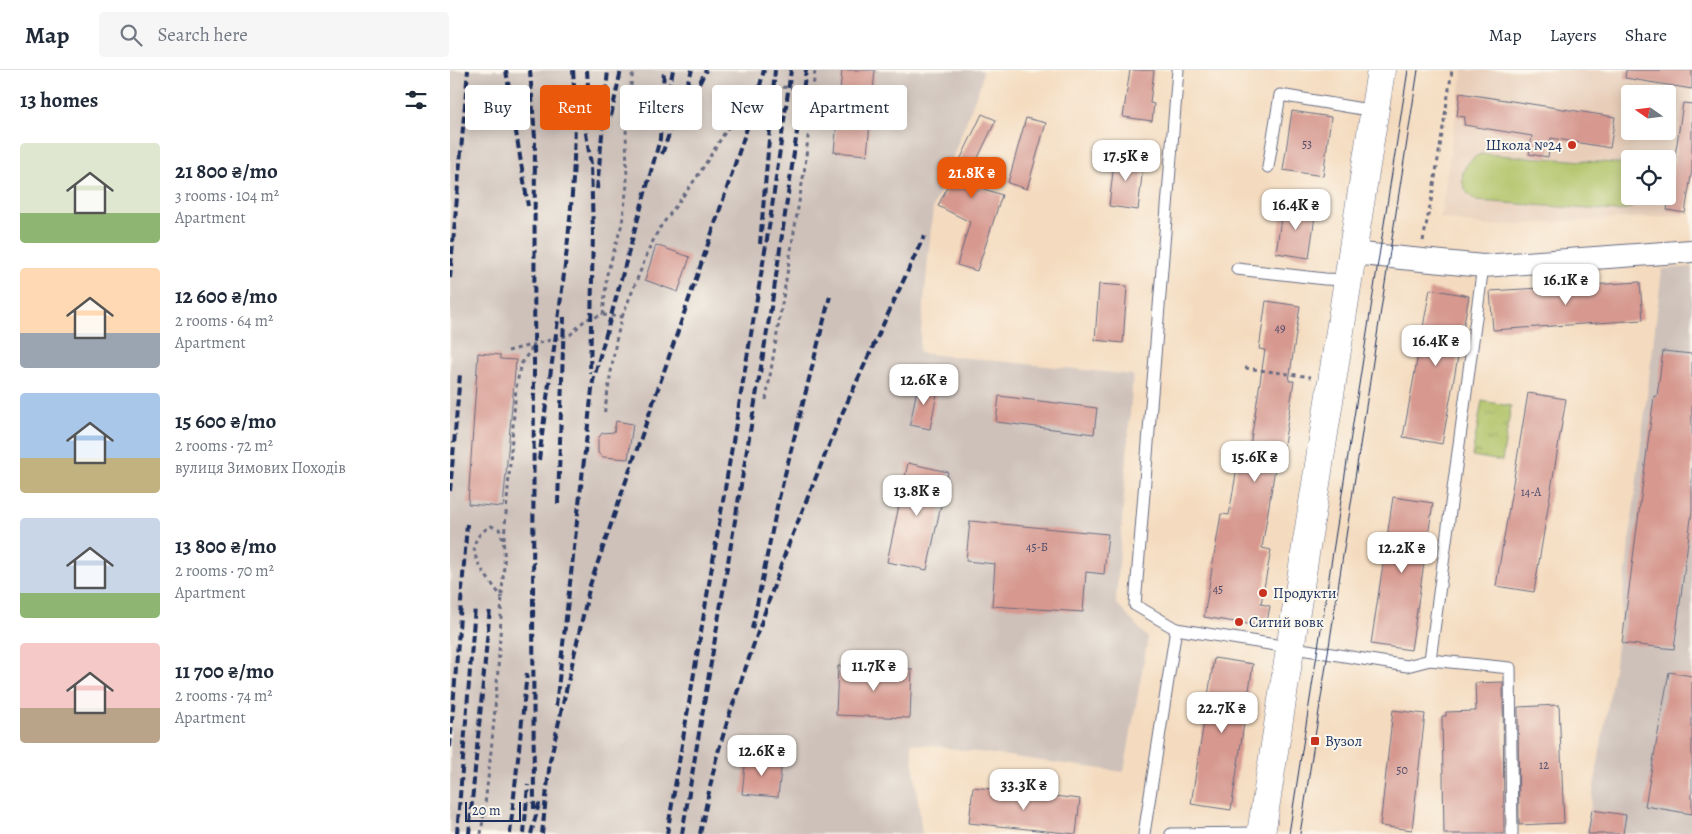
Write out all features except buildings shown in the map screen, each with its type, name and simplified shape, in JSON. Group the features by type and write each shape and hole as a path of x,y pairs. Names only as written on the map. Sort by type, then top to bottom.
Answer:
{"main road":[{"path":"1261,833 1380,70"}],"street":[{"path":"1351,253 1483,266 1692,251"}],"lane":[{"path":"1178,70 1136,605 1176,629 1407,666 1430,660 1510,668 1512,834"},
{"path":"1268,167 1280,95 1374,111"},
{"path":"1430,660 1483,266"},
{"path":"1237,269 1348,280"},
{"path":"1144,834 1176,629"},
{"path":"1171,834 1261,833"}],"path":[{"path":"603,315 607,274 622,224 626,185 626,123 633,70"},
{"path":"814,85 815,70"},
{"path":"1419,261 1433,191 1452,70"},
{"path":"604,416 616,341 622,318 659,229 699,174 727,129 743,113 750,102 784,87 792,88"},
{"path":"766,400 805,166 809,130"},
{"path":"508,351 570,335 586,319 603,315 622,318"},
{"path":"481,834 500,644 504,540 516,388 522,364 534,345"},
{"path":"1244,368 1311,376"},
{"path":"502,598 492,582 481,572 476,561 475,545 481,531 491,526 499,529 504,540"}],"shaded area":[{"path":"450,70 983,70 981,83 933,208 919,353 1133,375 1116,603 1148,638 1124,772 911,743 922,834 450,834"},
{"name":"Школа №24","path":"1463,70 1692,70 1692,165 1684,215 1487,226 1440,218"},
{"path":"1692,267 1692,834 1586,834 1615,663 1662,269"}],"green space":[{"path":"1481,154 1621,164 1621,205 1634,205 1631,208 1618,211 1477,201 1466,190 1462,176 1468,163"},
{"path":"1482,401 1511,406 1502,461 1472,456"}],"tram line":[{"path":"1289,834 1408,70"},
{"path":"1300,834 1418,70"}],"railway":[{"path":"450,278 468,70"},
{"path":"506,70 528,206"},
{"path":"530,70 535,138 534,809"},
{"path":"539,460 570,217 574,168 573,70"},
{"path":"587,70 588,85"},
{"path":"597,189 608,70"},
{"path":"611,116 621,70"},
{"path":"556,706 593,381 660,139 664,70"},
{"path":"670,85 673,70"},
{"path":"662,154 692,70"},
{"path":"698,85 706,70"},
{"path":"542,834 550,761 590,585 716,221 756,101 764,70"},
{"path":"760,244 775,70"},
{"path":"667,834 770,221 791,70"},
{"path":"682,834 774,290 806,70"},
{"path":"585,130 591,164 593,233 590,374"},
{"path":"700,834 716,759 729,716 786,551 840,418 924,236"},
{"path":"752,629 778,502 830,296"},
{"path":"558,504 564,317"},
{"path":"450,491 460,374"},
{"path":"450,747 467,524"},
{"path":"457,834 475,607"},
{"path":"469,834 490,608"},
{"path":"510,834 527,673"},
{"path":"524,834 528,785"},
{"path":"531,834 540,800"}],"place":[{"name":"Школа №24","path":"1572,145"},
{"name":"Продукти","path":"1263,593"},
{"name":"Ситий вовк","path":"1239,622"},
{"name":"Вузол","path":"1315,741"}]}
